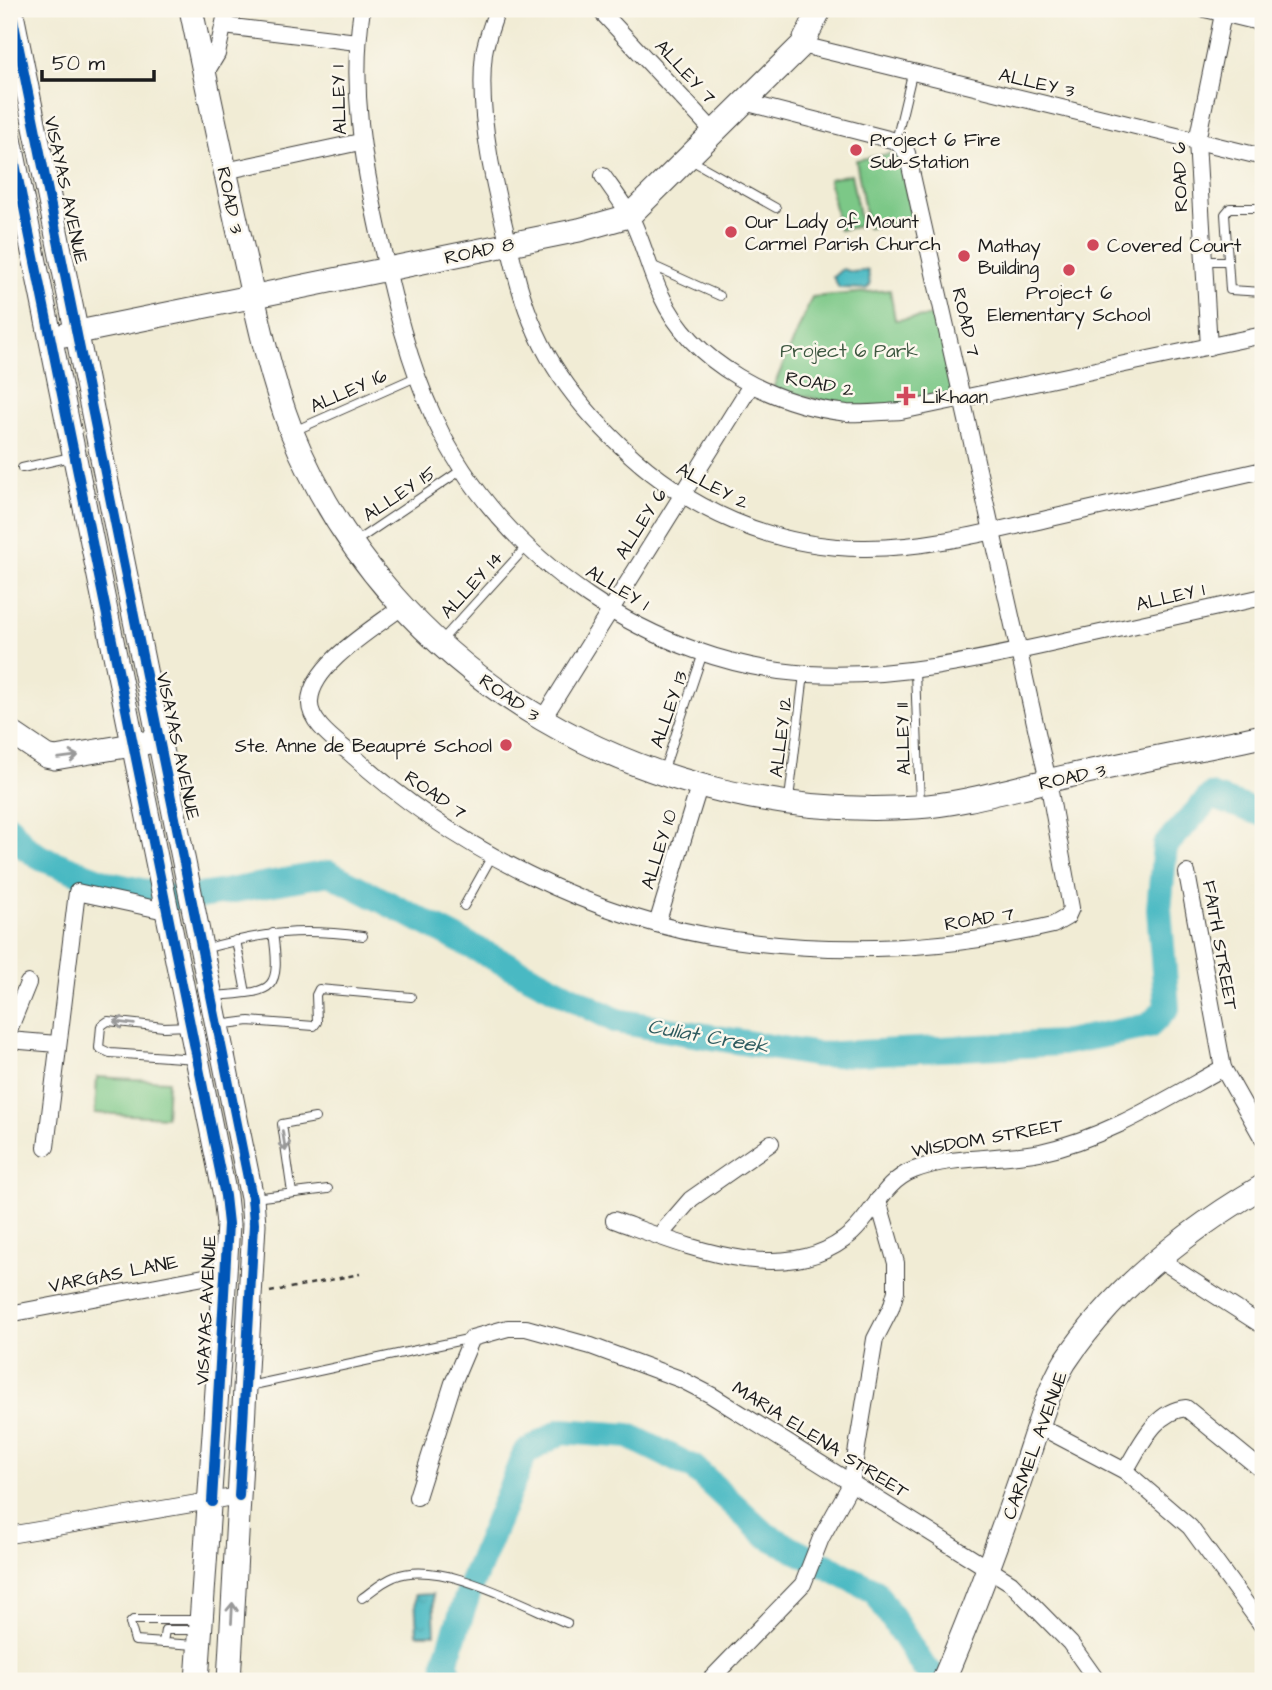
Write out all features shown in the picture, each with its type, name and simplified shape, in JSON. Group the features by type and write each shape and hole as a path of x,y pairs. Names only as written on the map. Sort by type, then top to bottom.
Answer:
{"main road":[{"name":"ROAD 3","path":"191,9 269,366 292,432 320,489 354,543 403,606 439,642 489,684 542,720 601,751 662,776 699,787 788,804 854,809 920,807 985,797 1048,781 1263,736"},
{"name":"ROAD 8","path":"51,337 603,225 629,216 802,45 820,9"},
{"name":"VISAYAS AVENUE","path":"11,19 78,333 252,1198 250,1296 229,1681"},
{"name":"VISAYAS AVENUE","path":"9,134 225,1196 228,1224 212,1502 197,1681"},
{"path":"9,731 46,756 55,758 159,740"},
{"path":"146,801 172,796"},
{"name":"CARMEL AVENUE","path":"948,1671 989,1569 1039,1426 1064,1364 1108,1308 1159,1259 1216,1214 1263,1186"}],"street":[{"path":"205,74 217,54 227,9"},
{"name":"ALLEY 1","path":"362,9 357,42 360,142 387,270 416,377 437,424 463,469 493,509 527,546 567,580 611,610 656,634 703,653 753,666 804,674 859,676 915,671 1020,651 1263,597"},
{"name":"ALLEY 2","path":"497,9 484,53 487,135 508,244 526,313 546,355 574,398 643,468 682,496 740,525 802,542 865,548 929,542 992,531 1263,470"},
{"name":"ALLEY 7","path":"599,9 714,132"},
{"path":"1205,9 1224,11 1263,23"},
{"name":"ROAD 6","path":"1209,347 1197,141 1224,11"},
{"path":"224,26 357,42"},
{"name":"ALLEY 3","path":"802,45 912,74 1263,157"},
{"path":"744,102 896,141"},
{"name":"ROAD 7","path":"403,606 334,659 313,682 310,707 321,726 373,775 431,818 492,856 573,895 657,924 743,941 805,948 880,950 955,944 1054,925 1067,917 1071,908 1048,781 1020,651 907,153 896,141"},
{"path":"225,172 360,142"},
{"name":"ROAD 2","path":"603,176 629,216 661,296 681,328 707,354 751,384 806,406 849,413 901,411 1263,335"},
{"name":"ALLEY 6","path":"542,720 751,384"},
{"name":"ALLEY 10","path":"657,924 699,787"},
{"name":"FAITH STREET","path":"1186,873 1223,1068 1263,1139"},
{"path":"46,1147 77,892 169,911"},
{"path":"9,1030 28,983"},
{"path":"9,1040 57,1044"},
{"name":"WISDOM STREET","path":"614,1220 659,1236 738,1258 781,1262 827,1251 866,1220 895,1178 916,1169 967,1159 1037,1152 1072,1144 1119,1124 1223,1068"},
{"path":"659,1236 691,1199 771,1143"},
{"path":"709,1681 803,1584 821,1538 851,1484 875,1339 891,1308 896,1291 896,1263 878,1200"},
{"path":"1159,1259 1263,1326"},
{"name":"VARGAS LANE","path":"9,1314 225,1273"},
{"name":"MARIA ELENA STREET","path":"472,1338 508,1328 526,1328 591,1346 680,1379 1018,1588 1070,1643 1097,1681"},
{"path":"417,1497 453,1383 472,1338"},
{"path":"1125,1471 1159,1418 1177,1409 1186,1408 1263,1471"},
{"path":"1039,1426 1125,1471 1190,1527 1263,1627"},
{"path":"9,1535 239,1496"}],"lane":[{"path":"896,141 912,74"},
{"path":"687,158 776,208"},
{"path":"1263,177 1263,190"},
{"path":"1263,208 1226,209 1230,290 1263,292"},
{"path":"1204,261 1228,261"},
{"path":"649,264 720,296"},
{"name":"ALLEY 16","path":"292,432 416,377"},
{"path":"22,468 74,457"},
{"name":"ALLEY 15","path":"354,543 463,469"},
{"name":"ALLEY 14","path":"439,642 527,546"},
{"name":"ALLEY 13","path":"662,776 703,653"},
{"name":"ALLEY 11","path":"915,671 920,807"},
{"name":"ALLEY 12","path":"788,804 804,674"},
{"path":"464,906 492,856"},
{"path":"201,939 236,940 272,933 310,930 363,936"},
{"path":"212,996 246,993 270,986 276,973 272,933"},
{"path":"236,940 246,993"},
{"path":"218,1025 249,1021 313,1026 317,1022 316,995 320,989 411,997"},
{"path":"192,1026 164,1027 108,1021 101,1026 99,1048 110,1053 198,1059"},
{"path":"292,1193 282,1124 315,1118"},
{"path":"252,1198 328,1189"},
{"path":"244,1387 472,1338"},
{"path":"362,1598 393,1577 424,1571 456,1579 567,1623"},
{"path":"131,1620 201,1632 163,1643 135,1641 130,1634 131,1620"},
{"path":"163,1643 166,1630 201,1632"}],"path":[{"path":"250,1296 359,1274"}],"green space":[{"path":"900,152 912,220 868,228 856,160"},
{"path":"851,174 861,226 839,230 829,179"},
{"name":"Project 6 Park","path":"890,290 895,320 935,316 956,394 901,406 847,407 773,388 812,297"},
{"path":"97,1077 168,1081 166,1117 95,1113"}],"water":[{"path":"842,269 853,272 868,270 870,285 866,289 839,288 833,277"},
{"path":"433,1594 435,1634 417,1634 415,1595"}],"waterway":[{"name":"Culiat Creek","path":"9,827 25,847 41,858 109,884 173,898 207,895 329,873 617,1021 818,1055 1061,1043 1149,1026 1167,1008 1159,909 1165,846 1211,796 1263,814"},
{"path":"453,1681 445,1663 472,1582 525,1453 562,1431 629,1436 694,1468 766,1535 875,1591 923,1666 940,1681"}],"cycle path":[{"path":"11,9 252,1198 254,1224 239,1496"},
{"path":"9,134 225,1196 228,1224 212,1502"}],"place":[{"name":"Project 6 Fire Sub-Station","path":"856,150"},
{"name":"Our Lady of Mount Carmel Parish Church","path":"731,232"},
{"name":"Covered Court","path":"1093,245"},
{"name":"Mathay Building","path":"964,256"},
{"name":"Project 6 Elementary School","path":"1069,270"},
{"name":"Likhaan","path":"906,396"},
{"name":"Ste. Anne de Beaupré School","path":"506,745"}]}
